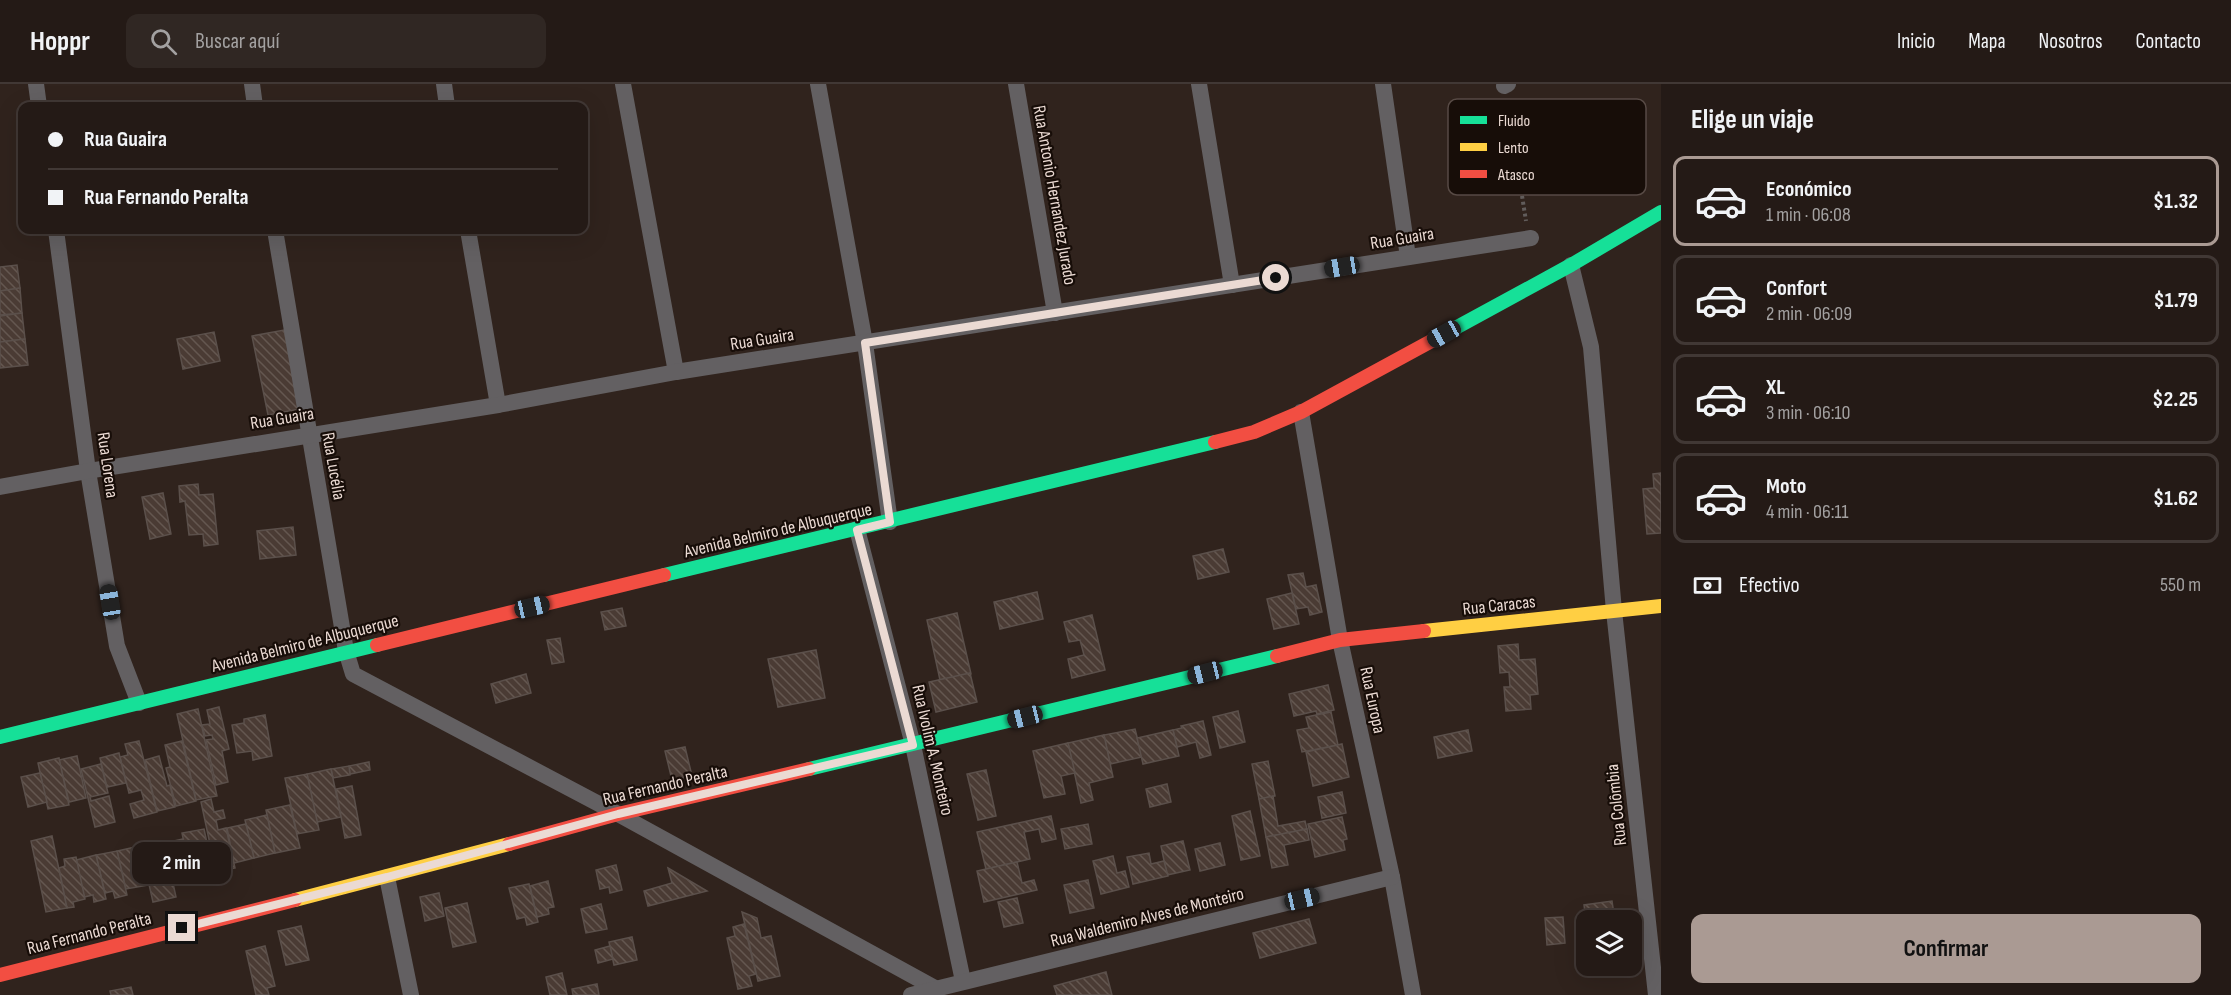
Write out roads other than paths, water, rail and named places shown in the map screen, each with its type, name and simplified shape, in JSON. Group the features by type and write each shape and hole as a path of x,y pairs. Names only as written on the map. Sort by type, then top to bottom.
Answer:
{"main road":[{"name":"Avenida Belmiro de Albuquerque","path":"0,737 1254,432 1301,412 1570,265 1661,212"},
{"name":"Rua Caracas","path":"1340,640 1661,606"},
{"name":"Rua Fernando Peralta","path":"0,975 387,877 618,814 913,745 1340,640"}],"street":[{"path":"36,84 38,102"},
{"path":"252,84 254,102"},
{"path":"444,84 446,102"},
{"path":"623,84 676,372"},
{"path":"818,84 865,343 890,522"},
{"name":"Rua Antonio Hernandez Jurado","path":"1016,84 1055,313"},
{"path":"1199,84 1232,285"},
{"path":"1383,84 1408,257"},
{"name":"Rua Lorena","path":"57,234 88,471 117,646 139,703"},
{"name":"Rua Lucélia","path":"277,234 346,651 353,674 618,814"},
{"path":"469,234 498,405"},
{"name":"Rua Guaira","path":"0,487 309,434 498,405 676,372 1531,238"},
{"name":"Rua Colômbia","path":"1570,265 1591,347 1614,611 1656,995"},
{"name":"Rua Europa","path":"1301,412 1340,640 1392,878 1413,995"},
{"name":"Rua Ivolim A. Monteiro","path":"857,530 913,745 963,981"},
{"path":"618,814 935,988"},
{"path":"387,877 411,995"},
{"name":"Rua Waldemiro Alves de Monteiro","path":"911,995 1392,878"}]}
